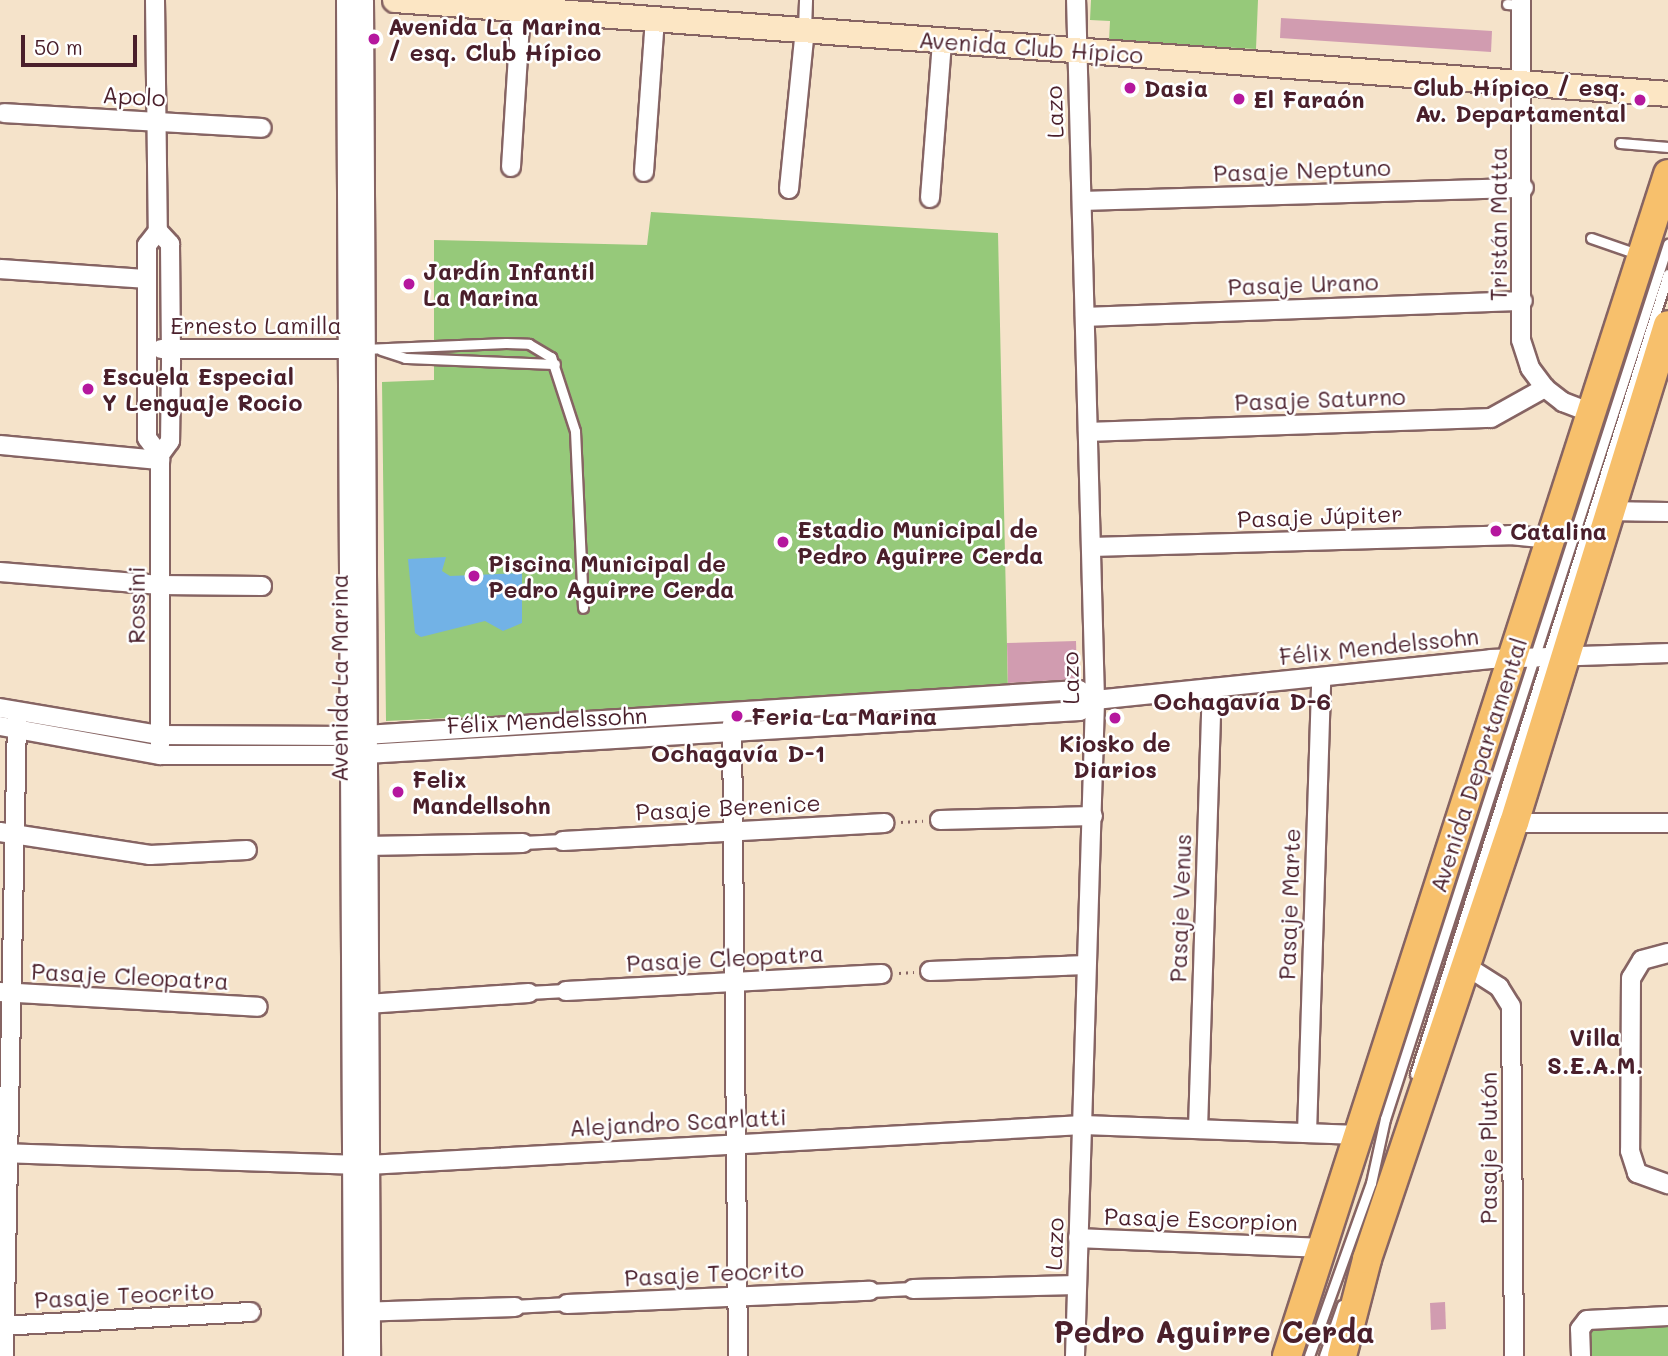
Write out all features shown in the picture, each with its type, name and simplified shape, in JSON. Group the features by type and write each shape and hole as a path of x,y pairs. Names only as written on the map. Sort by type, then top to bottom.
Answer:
{"main road":[{"name":"Avenida Club Hípico","path":"395,0 1668,94"},
{"name":"Avenida Departamental","path":"1342,1356 1360,1281 1463,964 1514,823 1541,656 1551,539 1668,174"},
{"name":"Avenida Departamental","path":"1287,1356 1359,1135 1541,656 1608,511 1668,325"}],"street":[{"name":"Rossini","path":"155,0 158,231 147,245 147,438 160,458"},
{"name":"Avenida La Marina","path":"347,0 355,141"},
{"name":"Avenida La Marina","path":"354,1356 361,1312 356,435 363,349 355,247 355,141 362,0"},
{"path":"789,189 806,0"},
{"name":"Lazo","path":"1075,1356 1095,700 1076,0"},
{"name":"Tristán Matta","path":"1516,3 1522,82 1524,188 1521,340 1530,368 1545,388 1563,402 1591,413"},
{"path":"512,167 521,9"},
{"path":"644,172 655,19"},
{"path":"930,198 942,41"},
{"name":"Apolo","path":"4,113 262,128"},
{"name":"Pasaje Neptuno","path":"1082,201 1524,188"},
{"name":"Rossini","path":"158,231 170,244 171,350 170,441 160,458 160,755"},
{"path":"0,269 147,279"},
{"name":"Pasaje Urano","path":"1085,317 1523,301"},
{"name":"Ernesto Lamilla","path":"148,349 363,349"},
{"name":"Pasaje Saturno","path":"1088,432 1491,418 1545,388"},
{"path":"0,446 160,458"},
{"path":"1608,511 1668,512"},
{"name":"Pasaje Júpiter","path":"1091,547 1510,535 1551,539"},
{"path":"0,572 160,585 262,586"},
{"name":"Félix Mendelssohn","path":"11,722 160,735 358,744 733,735 1080,711 1095,700 1541,656 1668,653"},
{"name":"Pasaje Marte","path":"1307,1133 1321,677"},
{"name":"Pasaje Venus","path":"1198,1129 1212,689"},
{"name":"Félix Mendelssohn","path":"0,708 11,722 160,755 358,744 732,714 1079,691 1095,700"},
{"path":"732,714 737,1356"},
{"path":"4,1356 5,993 11,722"},
{"name":"Avenida La Marina","path":"358,744 366,846 359,917 367,1004 360,1164"},
{"path":"940,820 1093,816"},
{"name":"Pasaje Berenice","path":"366,846 523,843 884,823"},
{"path":"1514,823 1668,823"},
{"path":"7,833 150,855 247,850"},
{"path":"1668,953 1642,960 1632,978 1630,1151 1637,1173 1668,1184"},
{"name":"Pasaje Plutón","path":"1463,964 1491,980 1511,1006 1514,1356"},
{"path":"930,971 1086,965"},
{"name":"Pasaje Cleopatra","path":"367,1004 882,974"},
{"name":"Pasaje Cleopatra","path":"5,993 258,1007"},
{"name":"Alejandro Scarlatti","path":"4,1153 360,1164 1083,1125 1359,1135"},
{"name":"Pasaje Escorpion","path":"1079,1238 1322,1248"},
{"name":"Pasaje Teocrito","path":"361,1312 913,1289 1077,1285"},
{"name":"Pasaje Teocrito","path":"2,1326 251,1312"},
{"name":"Avenida La Marina","path":"361,1312 369,1356"},
{"path":"1581,1356 1580,1329 1596,1317 1668,1316"}],"lane":[{"path":"1620,143 1668,147"},
{"path":"1591,238 1642,256"},
{"path":"1411,1087 1668,244"},
{"path":"1309,1356 1363,1209 1385,1119 1668,274"},
{"path":"363,349 529,344 543,350 555,364 575,431 583,608"},
{"path":"363,349 405,358 555,364"},
{"path":"1324,1356 1391,1149"}],"path":[{"path":"884,823 940,820"},
{"path":"882,974 930,971"}],"green space":[{"path":"1091,0 1258,0 1256,49 1109,41 1110,21 1090,20"},
{"name":"Estadio Municipal de Pedro Aguirre Cerda","path":"651,212 998,233 1008,692 386,721 382,382 434,380 434,240 647,245"},
{"path":"1668,1322 1668,1356 1578,1356 1579,1327"}],"water":[{"path":"446,557 442,571 450,576 522,573 522,623 503,631 485,621 421,637 415,633 408,559"}],"building":[{"path":"1281,18 1492,31 1491,52 1280,38"},
{"path":"1076,641 1077,679 1008,683 1007,643"},
{"path":"1445,1302 1446,1329 1431,1330 1430,1303"}],"place":[{"name":"Avenida La Marina / esq. Club Hípico","path":"374,39"},
{"name":"Dasia","path":"1130,88"},
{"name":"El Faraón","path":"1239,99"},
{"name":"Club Hípico / esq. Av. Departamental","path":"1640,100"},
{"name":"Jardín Infantil La Marina","path":"409,284"},
{"name":"Escuela Especial Y Lenguaje Rocio","path":"88,389"},
{"name":"Catalina","path":"1496,531"},
{"name":"Estadio Municipal de Pedro Aguirre Cerda","path":"783,542"},
{"name":"Piscina Municipal de Pedro Aguirre Cerda","path":"474,576"},
{"name":"Feria La Marina","path":"737,716"},
{"name":"Kiosko de Diarios","path":"1115,718"},
{"name":"Felix Mandellsohn","path":"398,792"}],"district":[{"name":"Ochagavía D-6","path":"1242,701"},
{"name":"Ochagavía D-1","path":"738,753"},
{"name":"Villa S.E.A.M.","path":"1595,1051"},
{"name":"Pedro Aguirre Cerda","path":"1214,1331"}]}
